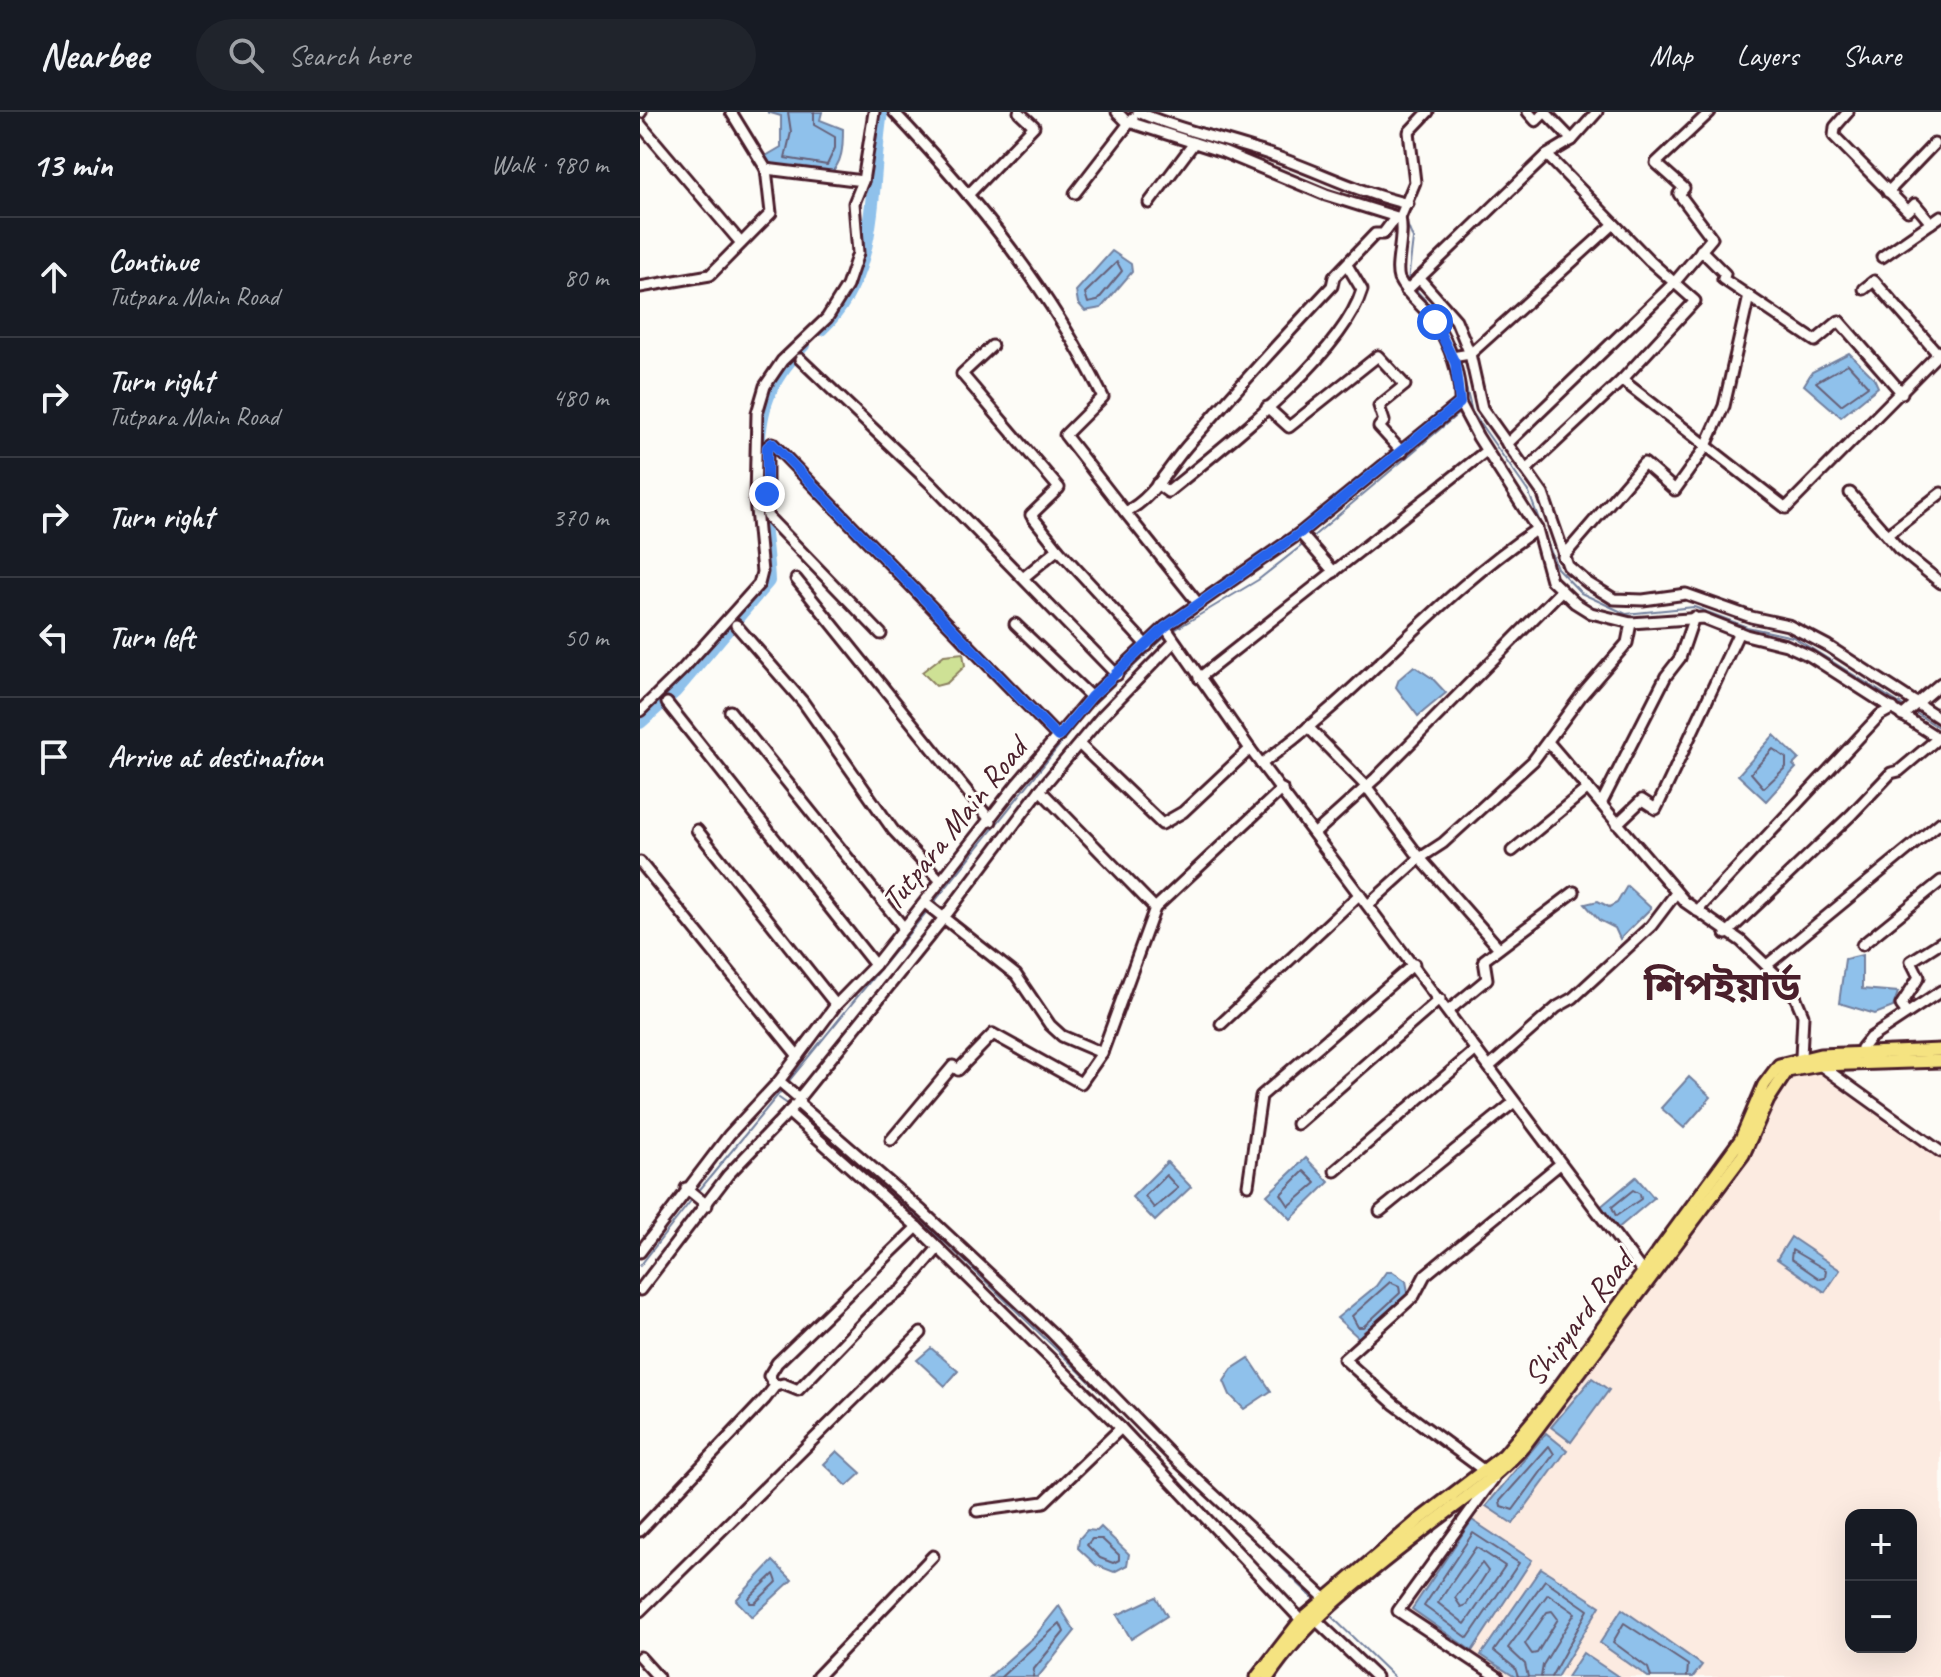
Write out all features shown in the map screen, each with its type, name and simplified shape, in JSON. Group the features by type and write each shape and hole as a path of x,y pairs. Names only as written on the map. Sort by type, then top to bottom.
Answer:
{"main road":[{"path":"1801,1057 1941,1050"},
{"name":"Shipyard Road","path":"1257,1677 1329,1602 1524,1446 1647,1277 1741,1139 1771,1074 1779,1065 1801,1057"},
{"path":"1820,1065 1941,1061"},
{"name":"Shipyard Road","path":"1647,1277 1743,1155 1772,1093 1787,1071 1820,1065"},
{"name":"Shipyard Road","path":"1268,1677 1308,1623"}],"street":[{"path":"640,287 710,275 771,213 766,169 731,112"},
{"path":"640,710 682,670 759,584 762,572 754,457 757,413 765,386 782,361 827,318 847,286 858,253 854,203 863,181 874,112"},
{"path":"894,112 1014,249 1087,365 1103,397 1065,435 1197,602"},
{"path":"968,195 1034,126 1019,112"},
{"path":"1117,112 1258,150 1363,194 1408,205"},
{"path":"1125,512 1137,507 1375,234 1383,234 1393,225 1408,205 1415,182 1409,132 1428,112"},
{"path":"1528,112 1536,121 1545,112 1572,140"},
{"path":"1407,289 1547,155 1572,140 1597,112"},
{"path":"1507,444 1674,283 1712,238 1679,194 1684,188 1656,163 1710,112"},
{"path":"1848,112 1835,127 1834,136 1908,211 1915,204 1931,223"},
{"path":"1134,116 1194,143 1398,218"},
{"path":"1075,193 1134,116"},
{"path":"640,124 741,243"},
{"path":"1149,203 1194,143"},
{"path":"1888,192 1934,144"},
{"path":"1526,470 1622,380 1695,301 1547,155"},
{"path":"766,169 863,181"},
{"path":"1882,257 1941,216"},
{"path":"1398,218 1403,245 1397,274 1459,356 1482,408 1543,494 1563,557 1588,583 1614,599 1643,600 1686,594 1751,617 1788,625 1828,646 1908,709 1939,740 1899,771 1891,773 1794,872 1726,934"},
{"path":"1459,356 1614,224"},
{"path":"1701,250 1725,274 1723,279 1815,341 1839,321 1902,393"},
{"path":"1157,484 1168,492 1267,407 1336,341 1357,308 1362,285 1347,265"},
{"path":"1418,279 1456,320 1460,403 1486,451 1537,529 1544,561 1560,592 1591,613 1631,623 1694,617 1786,645 1810,656 1893,708 1941,719"},
{"path":"1622,380 1705,448 1786,508 1939,357 1874,281 1864,289"},
{"path":"1563,557 1644,463 1675,490 1705,448 1724,406 1749,296"},
{"path":"992,346 962,374 1059,488 1031,515 1147,646"},
{"path":"1267,407 1289,427 1378,356 1405,385 1379,406 1384,421 1379,427 1402,452"},
{"path":"800,359 1117,675"},
{"name":"Tutpara Main Road","path":"640,1252 686,1188 779,1081 836,1005 875,965 940,880 1091,697 1165,627 1197,602 1305,539 1460,403"},
{"path":"881,634 767,516 767,447 772,443 1058,737"},
{"path":"1199,678 1486,451"},
{"path":"1850,493 1899,549 1941,583"},
{"path":"1887,535 1941,493"},
{"path":"1261,764 1308,727 1480,571 1537,529"},
{"path":"1305,539 1334,572"},
{"path":"1023,578 1058,549"},
{"path":"796,579 991,821"},
{"path":"1314,834 1560,592"},
{"path":"1601,804 1666,676 1680,658 1694,617"},
{"path":"1368,905 1496,797 1548,742 1581,696 1627,643 1631,623"},
{"path":"1015,624 1091,697"},
{"path":"736,625 803,702 893,830 940,880"},
{"path":"1165,627 1261,764 1414,964 1513,1103 1647,1277"},
{"path":"1617,824 1642,800 1656,809 1739,632"},
{"path":"640,1290 737,1164 799,1099 943,919 1040,790 1174,642"},
{"path":"1908,709 1941,683"},
{"path":"667,703 875,965"},
{"path":"1697,911 1880,715 1893,708"},
{"path":"730,711 904,928"},
{"path":"1308,727 1366,786 1420,858 1499,948"},
{"path":"1548,742 1676,893 1767,965 1793,991 1800,1006 1801,1057"},
{"path":"1079,744 1162,824 1183,812 1250,749"},
{"path":"1512,851 1588,788"},
{"path":"891,1140 953,1066 958,1070 993,1034 1081,1083 1102,1053 1155,908 1282,789"},
{"path":"1040,790 1155,908"},
{"path":"1767,965 1941,822"},
{"path":"697,830 836,1005"},
{"path":"640,862 798,1056"},
{"path":"1862,945 1941,881"},
{"path":"1448,1011 1487,979 1484,960 1574,892"},
{"path":"1489,1067 1557,1007 1573,998 1651,926 1676,893"},
{"path":"1221,1024 1360,894"},
{"path":"925,903 1016,975 1050,1025 1062,1036 1102,1053"},
{"path":"1907,1013 1901,1005 1919,977 1911,961 1941,942"},
{"path":"1248,1185 1261,1096 1414,964"},
{"path":"1864,1055 1864,1044 1941,991"},
{"path":"1297,1124 1440,999"},
{"path":"1335,1171 1476,1050"},
{"path":"1820,1065 1941,1152"},
{"path":"779,1081 1052,1333 1170,1454 1329,1602"},
{"path":"1380,1211 1513,1103"},
{"path":"788,1112 844,1166 917,1227 1121,1428 1308,1623 1376,1677"},
{"path":"1498,1677 1398,1611 1489,1475 1394,1404 1344,1359 1414,1296 1425,1275 1560,1164"},
{"path":"686,1188 707,1205"},
{"path":"775,1386 769,1376 777,1363 917,1227"},
{"path":"640,1531 775,1386 783,1384 798,1390 881,1304 902,1290 938,1248"},
{"path":"640,1611 921,1333"},
{"path":"977,1511 1044,1502 1121,1428"},
{"path":"817,1677 933,1556"},
{"path":"640,1657 658,1677"}],"shaded area":[{"path":"1817,1069 1941,1155 1941,1677 1503,1677 1402,1611 1562,1406 1750,1153 1774,1098 1789,1075"}],"green space":[{"path":"963,653 965,666 947,683 936,686 922,672 944,655"}],"water":[{"path":"767,112 822,112 820,120 843,129 841,154 834,170 829,174 770,165 764,157 781,147 781,116"},
{"path":"1112,251 1131,264 1132,272 1101,308 1085,311 1078,303 1076,291"},
{"path":"1849,353 1874,378 1878,387 1841,417 1804,385 1812,372"},
{"path":"1414,666 1432,678 1446,693 1418,716 1396,687 1399,679"},
{"path":"1774,735 1799,759 1793,765 1796,768 1766,801 1738,775"},
{"path":"1627,886 1651,908 1620,939 1615,928 1599,920 1585,904 1598,901 1609,907 1617,903"},
{"path":"1862,955 1862,989 1898,992 1893,1007 1875,1014 1839,1003 1845,959"},
{"path":"1689,1077 1711,1097 1684,1128 1661,1108"},
{"path":"1306,1158 1329,1182 1291,1219 1267,1195"},
{"path":"1167,1162 1191,1187 1155,1221 1132,1197"},
{"path":"1636,1177 1654,1198 1617,1229 1599,1208"},
{"path":"1791,1237 1840,1270 1825,1292 1777,1259"},
{"path":"1386,1272 1393,1272 1406,1281 1409,1297 1361,1340 1337,1318 1376,1286"},
{"path":"931,1348 958,1371 945,1386 917,1360"},
{"path":"1249,1358 1271,1391 1244,1409 1230,1395 1224,1381 1232,1369"},
{"path":"1592,1378 1609,1390 1571,1442 1551,1427"},
{"path":"1546,1433 1567,1450 1513,1524 1486,1506"},
{"path":"837,1451 861,1473 847,1486 824,1464"},
{"path":"1472,1520 1532,1560 1472,1651 1412,1609"},
{"path":"1101,1527 1129,1554 1127,1565 1114,1572 1096,1565 1078,1548 1079,1539 1087,1530 1097,1531"},
{"path":"773,1561 792,1580 752,1617 736,1600"},
{"path":"1541,1568 1600,1606 1557,1677 1515,1677 1481,1655"},
{"path":"1156,1597 1167,1616 1131,1639 1117,1615"},
{"path":"1059,1606 1075,1631 1038,1677 989,1677 1035,1636"},
{"path":"1622,1609 1702,1665 1693,1677 1648,1677 1600,1643"},
{"path":"1583,1653 1619,1677 1567,1677"}],"waterway":[{"path":"821,329 840,307 854,282 863,255 873,198 881,112"},
{"path":"1138,120 1221,145 1297,178"},
{"path":"1404,216 1413,239 1408,281"},
{"path":"1415,289 1435,311 1457,353"},
{"path":"640,722 675,691 768,581 758,463 762,417 774,382 803,345"},
{"path":"1459,359 1472,412 1529,493 1557,568 1581,593 1626,614 1694,607 1747,627 1793,637 1905,707"},
{"path":"1310,539 1459,413"},
{"path":"1171,632 1258,580 1305,543"},
{"path":"932,905 1090,707 1166,636"},
{"path":"1914,712 1941,729"},
{"path":"788,1082 928,910"},
{"path":"697,1193 782,1090"},
{"path":"779,1098 789,1105"},
{"path":"795,1111 949,1246 1142,1432"},
{"path":"640,1266 693,1198"},
{"path":"1190,1478 1317,1602"},
{"path":"1330,1615 1394,1677"}],"district":[{"name":"শিপইয়ার্ড","path":"1722,987"}],"route":[{"path":"767,494 767,447 772,443 1058,737 1091,697 1165,627 1300,533 1460,403 1455,363 1435,322"}]}
